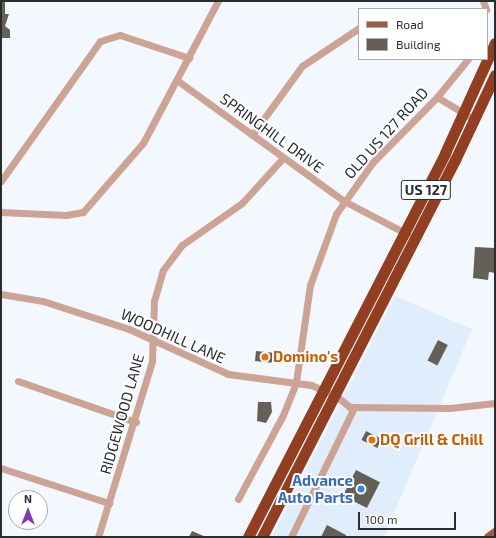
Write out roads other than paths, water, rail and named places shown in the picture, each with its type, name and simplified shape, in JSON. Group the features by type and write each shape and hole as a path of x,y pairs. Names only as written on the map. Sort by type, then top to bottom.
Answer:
{"highway":[{"name":"US 127","path":"488,59 495,43"},
{"name":"US 127","path":"248,537 463,115 487,60"},
{"name":"US 127","path":"262,537 415,239 475,120 495,75"}],"main road":[{"path":"488,537 495,532"}],"street":[{"path":"1,212 75,215 83,212 107,187 143,143 178,81 218,1"},
{"path":"252,135 302,66 358,29"},
{"path":"1,181 100,41 120,35 189,58"},
{"name":"OLD US 127 ROAD","path":"238,499 283,415 296,382 310,285 323,241 344,201 373,162 437,97 467,60"},
{"name":"SPRINGHILL DRIVE","path":"178,81 344,201 415,239"},
{"path":"437,97 463,115 475,120"},
{"name":"RIDGEWOOD LANE","path":"98,537 136,422 152,361 155,339 155,293 167,263 182,245 250,196 283,158"},
{"name":"WOODHILL LANE","path":"1,294 43,301 155,339 228,374 296,382 323,390 335,395 354,408"},
{"path":"18,381 136,422"},
{"path":"290,537 354,408 450,408 495,403"},
{"path":"1,468 109,503"}],"place":[{"name":"Domino's","path":"265,357"},
{"name":"DQ Grill & Chill","path":"372,440"},
{"name":"Advance Auto Parts","path":"361,489"}]}
